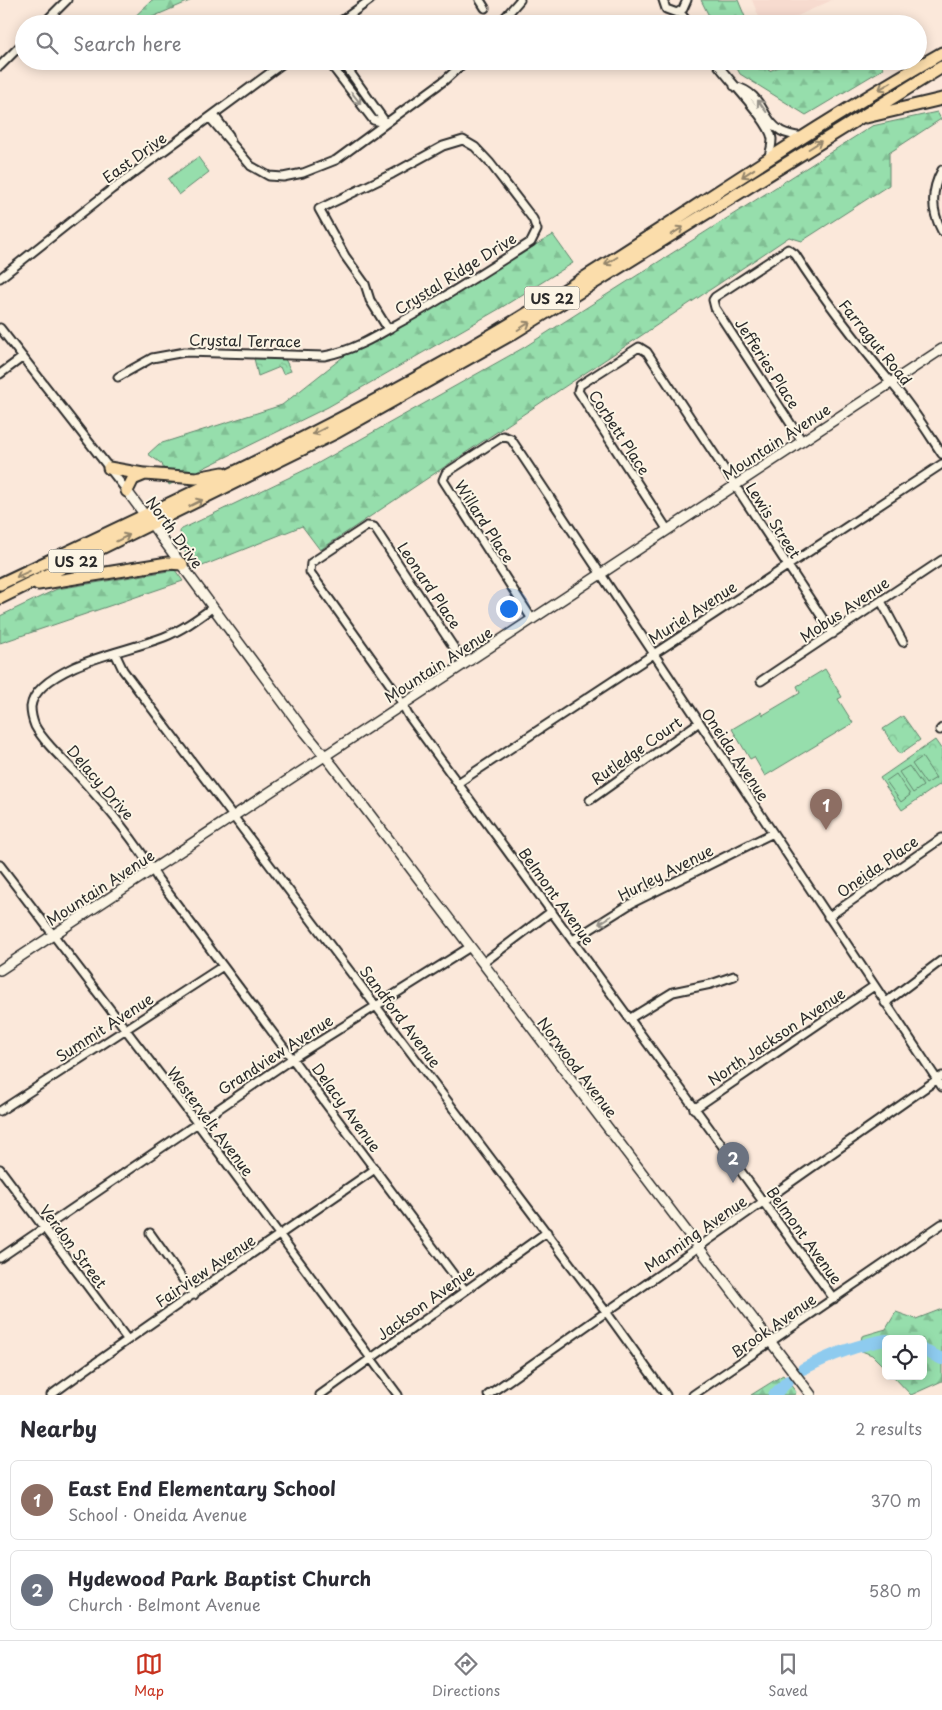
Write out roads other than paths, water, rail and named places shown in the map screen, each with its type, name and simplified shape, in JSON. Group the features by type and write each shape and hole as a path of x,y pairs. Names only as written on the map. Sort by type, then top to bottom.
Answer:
{"highway":[{"name":"US 22","path":"927,62 942,53"},
{"name":"US 22","path":"0,584 149,520 337,432 510,335 942,67"},
{"name":"US 22","path":"0,598 26,586 242,469 356,412 496,332 804,137 914,70"},
{"path":"853,121 942,99"},
{"path":"109,468 145,474 196,478 242,469"},
{"path":"127,491 133,479 145,474"},
{"path":"26,586 168,563 182,564"}],"street":[{"path":"52,15 67,0"},
{"path":"349,15 370,0"},
{"path":"480,0 485,8"},
{"path":"508,15 520,0"},
{"path":"663,0 664,6 669,12 680,12 686,6 687,0"},
{"path":"0,66 15,51"},
{"name":"East Drive","path":"0,278 112,189 274,70"},
{"path":"335,70 373,120 386,123"},
{"path":"348,70 386,123"},
{"path":"212,117 229,135 231,143 250,166 261,173 283,177 324,166 336,160 454,70"},
{"path":"722,70 749,102 770,133 772,143 768,160"},
{"path":"734,86 743,88 752,94 776,127 782,132 804,137"},
{"name":"Crystal Ridge Drive","path":"374,338 388,330 531,242 537,230 533,218 490,163 475,147 463,140 443,146 319,210 345,256 366,284 370,300 388,330"},
{"path":"942,170 935,188 933,200 934,212 942,231"},
{"name":"Jefferies Place","path":"788,250 713,300 715,308 802,440"},
{"name":"Farragut Road","path":"788,250 795,254 838,318 890,383 942,454"},
{"name":"North Drive","path":"0,328 149,520 212,608 324,756"},
{"name":"Crystal Terrace","path":"118,376 152,358 168,354 212,352 324,356 344,351 374,338"},
{"name":"Lewis Street","path":"642,347 833,634"},
{"name":"Corbett Place","path":"642,347 635,348 580,385 578,391 667,530"},
{"name":"Mountain Avenue","path":"0,970 942,349"},
{"path":"0,374 23,357"},
{"name":"Oneida Avenue","path":"508,437 885,1003 940,1078 942,1087"},
{"name":"Willard Place","path":"508,437 499,439 446,472 442,480 532,618"},
{"name":"Muriel Avenue","path":"458,783 942,464"},
{"name":"Leonard Place","path":"370,525 374,527 464,663"},
{"name":"Belmont Avenue","path":"370,525 314,559 309,566 310,572 403,704 408,715 834,1299"},
{"name":"Mobus Avenue","path":"761,681 942,560"},
{"path":"881,601 903,642"},
{"path":"115,653 176,632 212,608"},
{"name":"Delacy Drive","path":"115,653 75,666 50,681 33,701 34,724 48,744 105,806 146,858 152,869"},
{"name":"Sandford Avenue","path":"115,653 123,670 547,1232 666,1395"},
{"name":"Rutledge Court","path":"590,800 698,723"},
{"name":"Norwood Avenue","path":"324,756 811,1395"},
{"name":"Hurley Avenue","path":"573,940 632,903 773,833"},
{"name":"Oneida Place","path":"828,917 942,838"},
{"name":"Westervelt Avenue","path":"0,865 196,1123 398,1395"},
{"name":"Delacy Avenue","path":"152,869 466,1290"},
{"path":"483,964 552,910"},
{"name":"Grandview Avenue","path":"0,1258 293,1058 470,947"},
{"path":"885,1003 942,960"},
{"name":"Summit Avenue","path":"0,1111 223,966"},
{"path":"629,1019 673,992 711,984 734,976"},
{"name":"North Jackson Avenue","path":"694,1109 874,986"},
{"name":"Manning Avenue","path":"488,1395 940,1078"},
{"name":"Verdon Street","path":"0,1169 127,1339"},
{"name":"Fairview Avenue","path":"51,1395 127,1339 194,1295 375,1169"},
{"name":"Brook Avenue","path":"693,1395 771,1344 942,1224"},
{"name":"Jackson Avenue","path":"320,1395 547,1232"},
{"path":"150,1233 194,1295"}],"waterway":[{"path":"803,1369 843,1351 882,1341"},
{"path":"927,1352 942,1359"},
{"path":"774,1395 788,1381"}],"place":[{"name":"East End Elementary School","path":"826,830"},
{"name":"Hydewood Park Baptist Church","path":"733,1183"}]}
